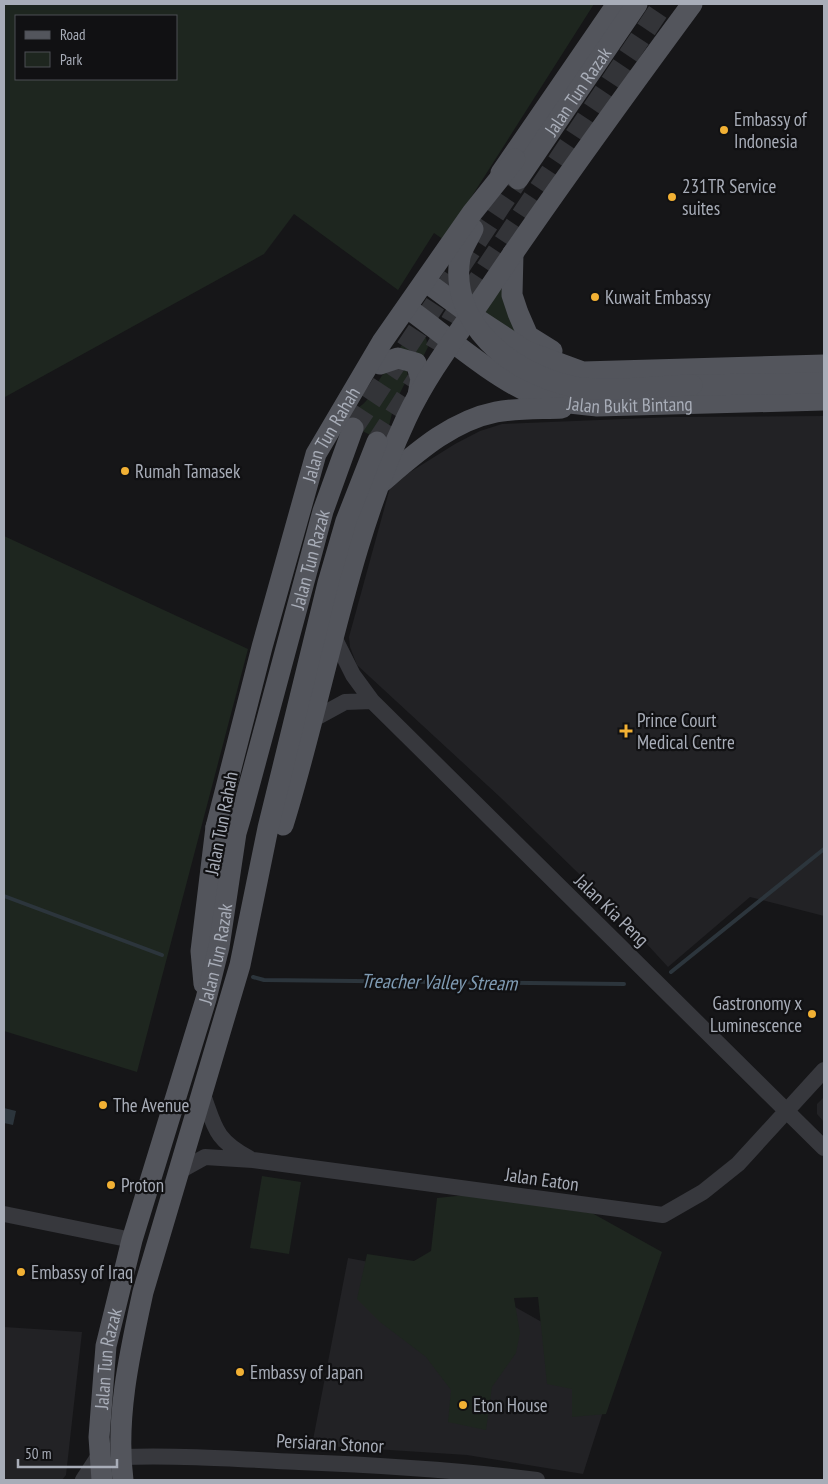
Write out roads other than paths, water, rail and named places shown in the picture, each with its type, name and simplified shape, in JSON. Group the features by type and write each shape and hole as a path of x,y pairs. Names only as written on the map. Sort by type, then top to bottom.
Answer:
{"main road":[{"path":"236,833 233,810 235,786 332,446 380,364 524,138 617,4"},
{"name":"Jalan Tun Rahah","path":"206,999 201,951 216,827 262,647 316,454 382,342 472,213 517,169 625,4"},
{"name":"Jalan Tun Razak","path":"517,169 637,4"},
{"path":"247,939 289,805 361,533 379,484 418,395 513,253 692,4"},
{"path":"517,169 482,210 460,255 458,281 473,326 488,342 514,361 543,378 571,386 824,383"},
{"path":"513,253 512,295 528,336 583,372"},
{"name":"Jalan Bukit Bintang","path":"430,284 471,315 526,352 583,372 824,365"},
{"name":"Jalan Bukit Bintang","path":"413,312 492,370 533,394 563,402 598,406 824,400"},
{"path":"380,364 398,358 416,363 421,378 418,395"},
{"path":"379,484 425,445 476,417 498,411 598,406"},
{"name":"Jalan Tun Razak","path":"123,1480 110,1455 101,1397 106,1346 132,1240 206,999 219,947 236,833 323,511 353,428"},
{"name":"Jalan Tun Razak","path":"102,1480 121,1429 133,1339 143,1292 247,939 268,828 328,583 346,521 377,442"}],"street":[{"name":"Jalan Kia Peng","path":"334,637 353,675 372,701 824,1148"},
{"path":"312,720 345,702 372,701"},
{"name":"Jalan Eaton","path":"178,1172 205,1157 253,1160 664,1215 703,1192 738,1164 824,1070"},
{"name":"Jalan Eaton","path":"202,1092 216,1128 225,1144 253,1160"},
{"path":"4,1214 132,1240"},
{"path":"83,1480 110,1455"},
{"name":"Persiaran Stonor","path":"110,1455 167,1455 398,1466 466,1471 538,1480"}],"waterway":[{"name":"Treacher Valley Stream","path":"671,972 824,849"},
{"name":"Treacher Valley Stream","path":"4,896 162,955"},
{"name":"Treacher Valley Stream","path":"253,977 264,980 624,984"}],"tunnel":[{"path":"435,350 453,318 663,4"},
{"path":"353,428 518,179"},
{"path":"377,442 417,380"}],"place":[{"name":"Embassy of Indonesia","path":"724,130"},
{"name":"231TR Service suites","path":"672,197"},
{"name":"Kuwait Embassy","path":"595,297"},
{"name":"Rumah Tamasek","path":"125,471"},
{"name":"Prince Court Medical Centre","path":"626,731"},
{"name":"Gastronomy x Luminescence","path":"812,1014"},
{"name":"The Avenue","path":"103,1105"},
{"name":"Proton","path":"111,1185"},
{"name":"Embassy of Iraq","path":"21,1272"},
{"name":"Embassy of Japan","path":"240,1372"},
{"name":"Eton House","path":"463,1405"}]}
